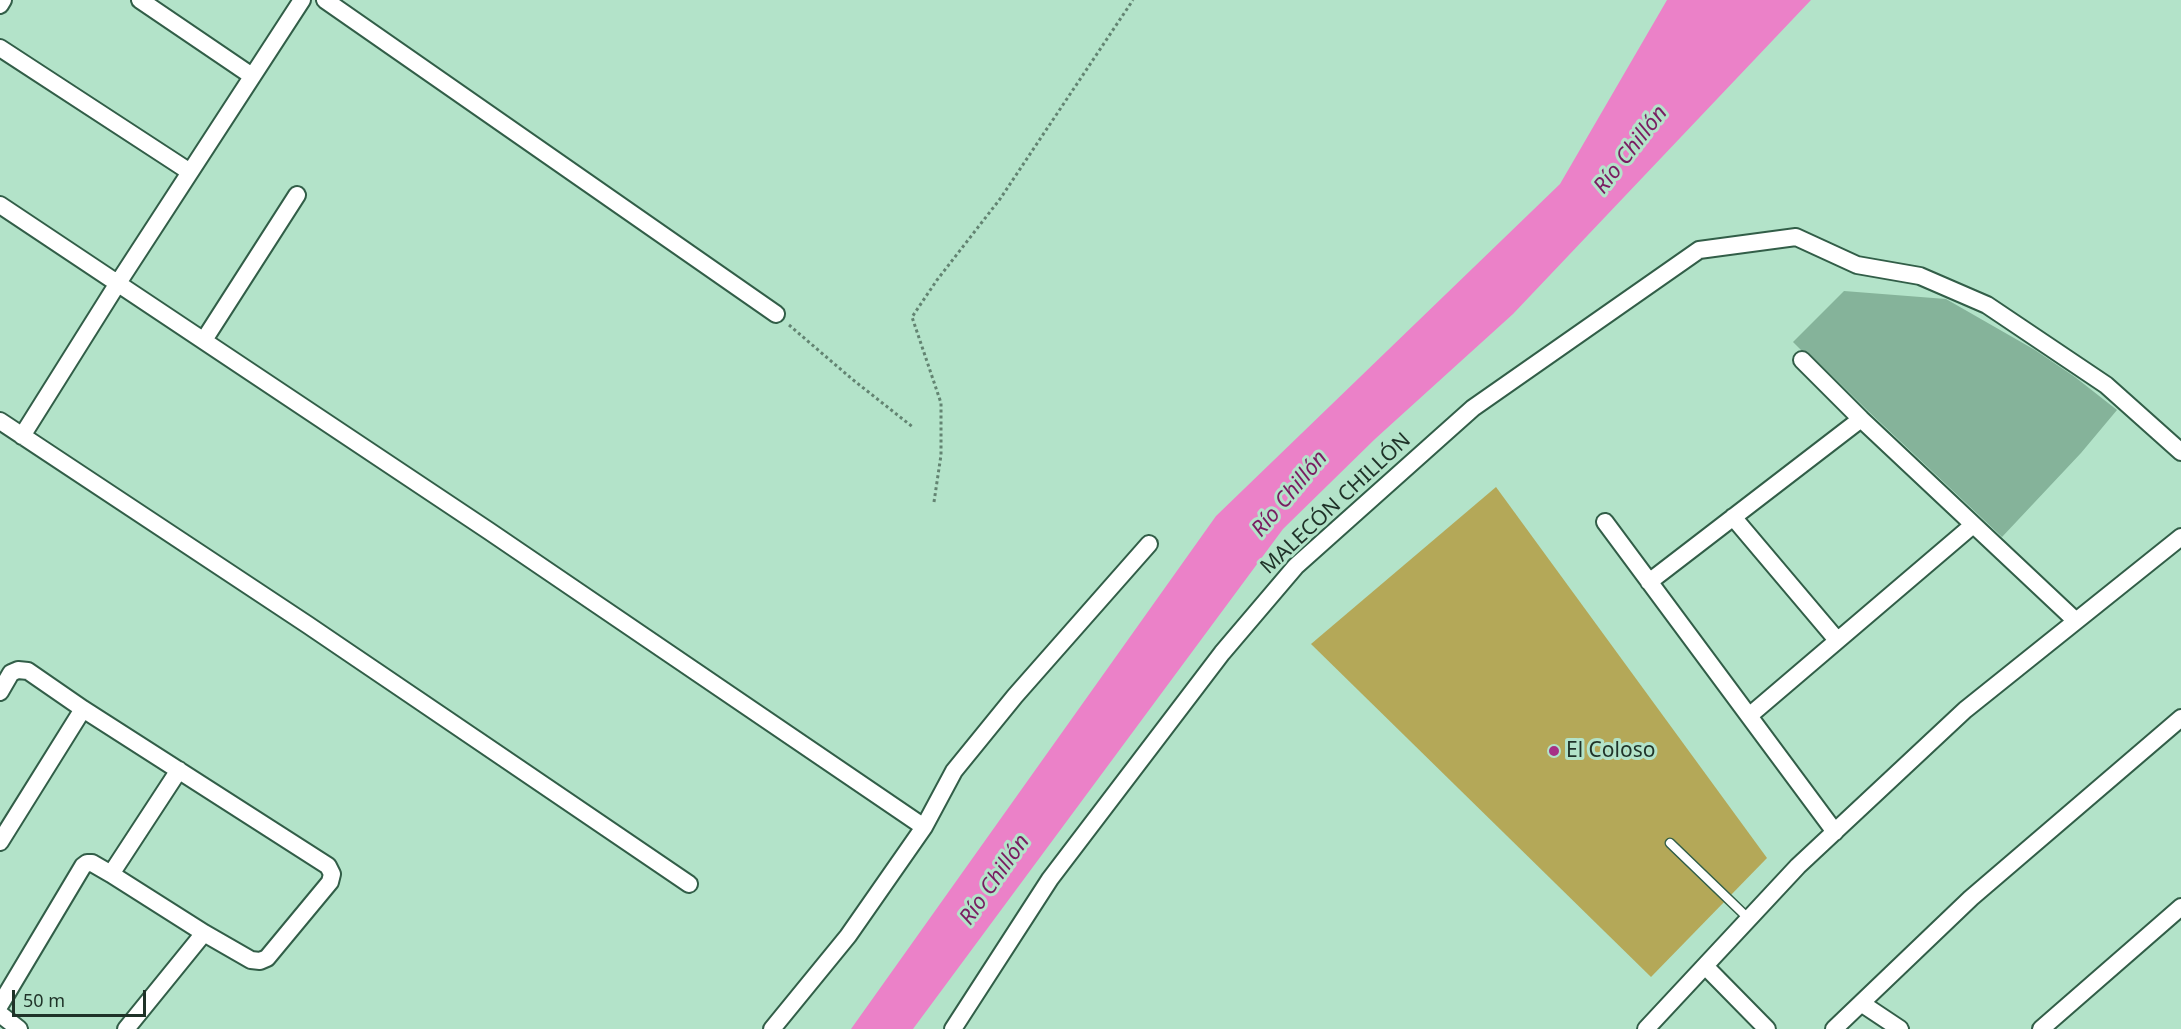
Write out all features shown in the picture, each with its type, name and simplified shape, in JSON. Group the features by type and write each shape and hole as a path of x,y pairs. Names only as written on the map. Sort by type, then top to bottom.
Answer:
{"street":[{"path":"0,5 3,0"},
{"path":"140,0 252,76"},
{"path":"22,436 118,283 302,0"},
{"path":"325,0 776,314"},
{"path":"0,48 190,172"},
{"path":"204,340 297,195"},
{"path":"0,205 489,531 924,827"},
{"name":"MALECÓN CHILLÓN","path":"953,1029 1050,879 1222,653 1296,566 1473,408 1699,250 1796,237 1857,265 1920,276 1987,305 2106,385 2181,452"},
{"path":"1802,360 1861,419 2076,621"},
{"path":"1649,582 1861,419"},
{"path":"0,421 308,625 689,884"},
{"path":"1733,517 1837,640"},
{"path":"1605,522 1835,832"},
{"path":"1749,716 1973,525"},
{"path":"1646,1029 1798,866 1965,710 2181,537"},
{"path":"772,1029 848,936 924,827 954,771 1015,696 1149,544"},
{"path":"0,692 11,673 18,669 28,671 83,709 328,866 332,874 330,882 267,958 260,961 251,960 204,933 92,863 83,866 0,1005"},
{"path":"0,842 83,709"},
{"path":"1834,1029 1971,898 2180,723"},
{"path":"111,874 179,770"},
{"path":"2041,1029 2178,915"},
{"path":"126,1029 204,933"},
{"path":"1705,966 1767,1029"},
{"path":"1862,1003 1900,1029"},
{"path":"0,1014 19,1029"}],"lane":[{"path":"1670,843 1749,919"}],"path":[{"path":"933,502 941,454 940,403 912,317 937,280 1000,199 1133,0"},
{"path":"776,314 914,428"}],"shaded area":[{"name":"El Coloso","path":"1496,487 1767,858 1651,977 1311,644"}],"water":[{"name":"Río Chillón","path":"1667,0 1811,0 1513,314 1375,439 1283,529 913,1029 851,1029 1216,516 1560,184"}],"building":[{"path":"1844,291 1946,299 2035,350 2075,377 2117,410 2081,453 2002,537 1809,353 1801,350 1793,342"}],"place":[{"name":"El Coloso","path":"1554,751"}]}
